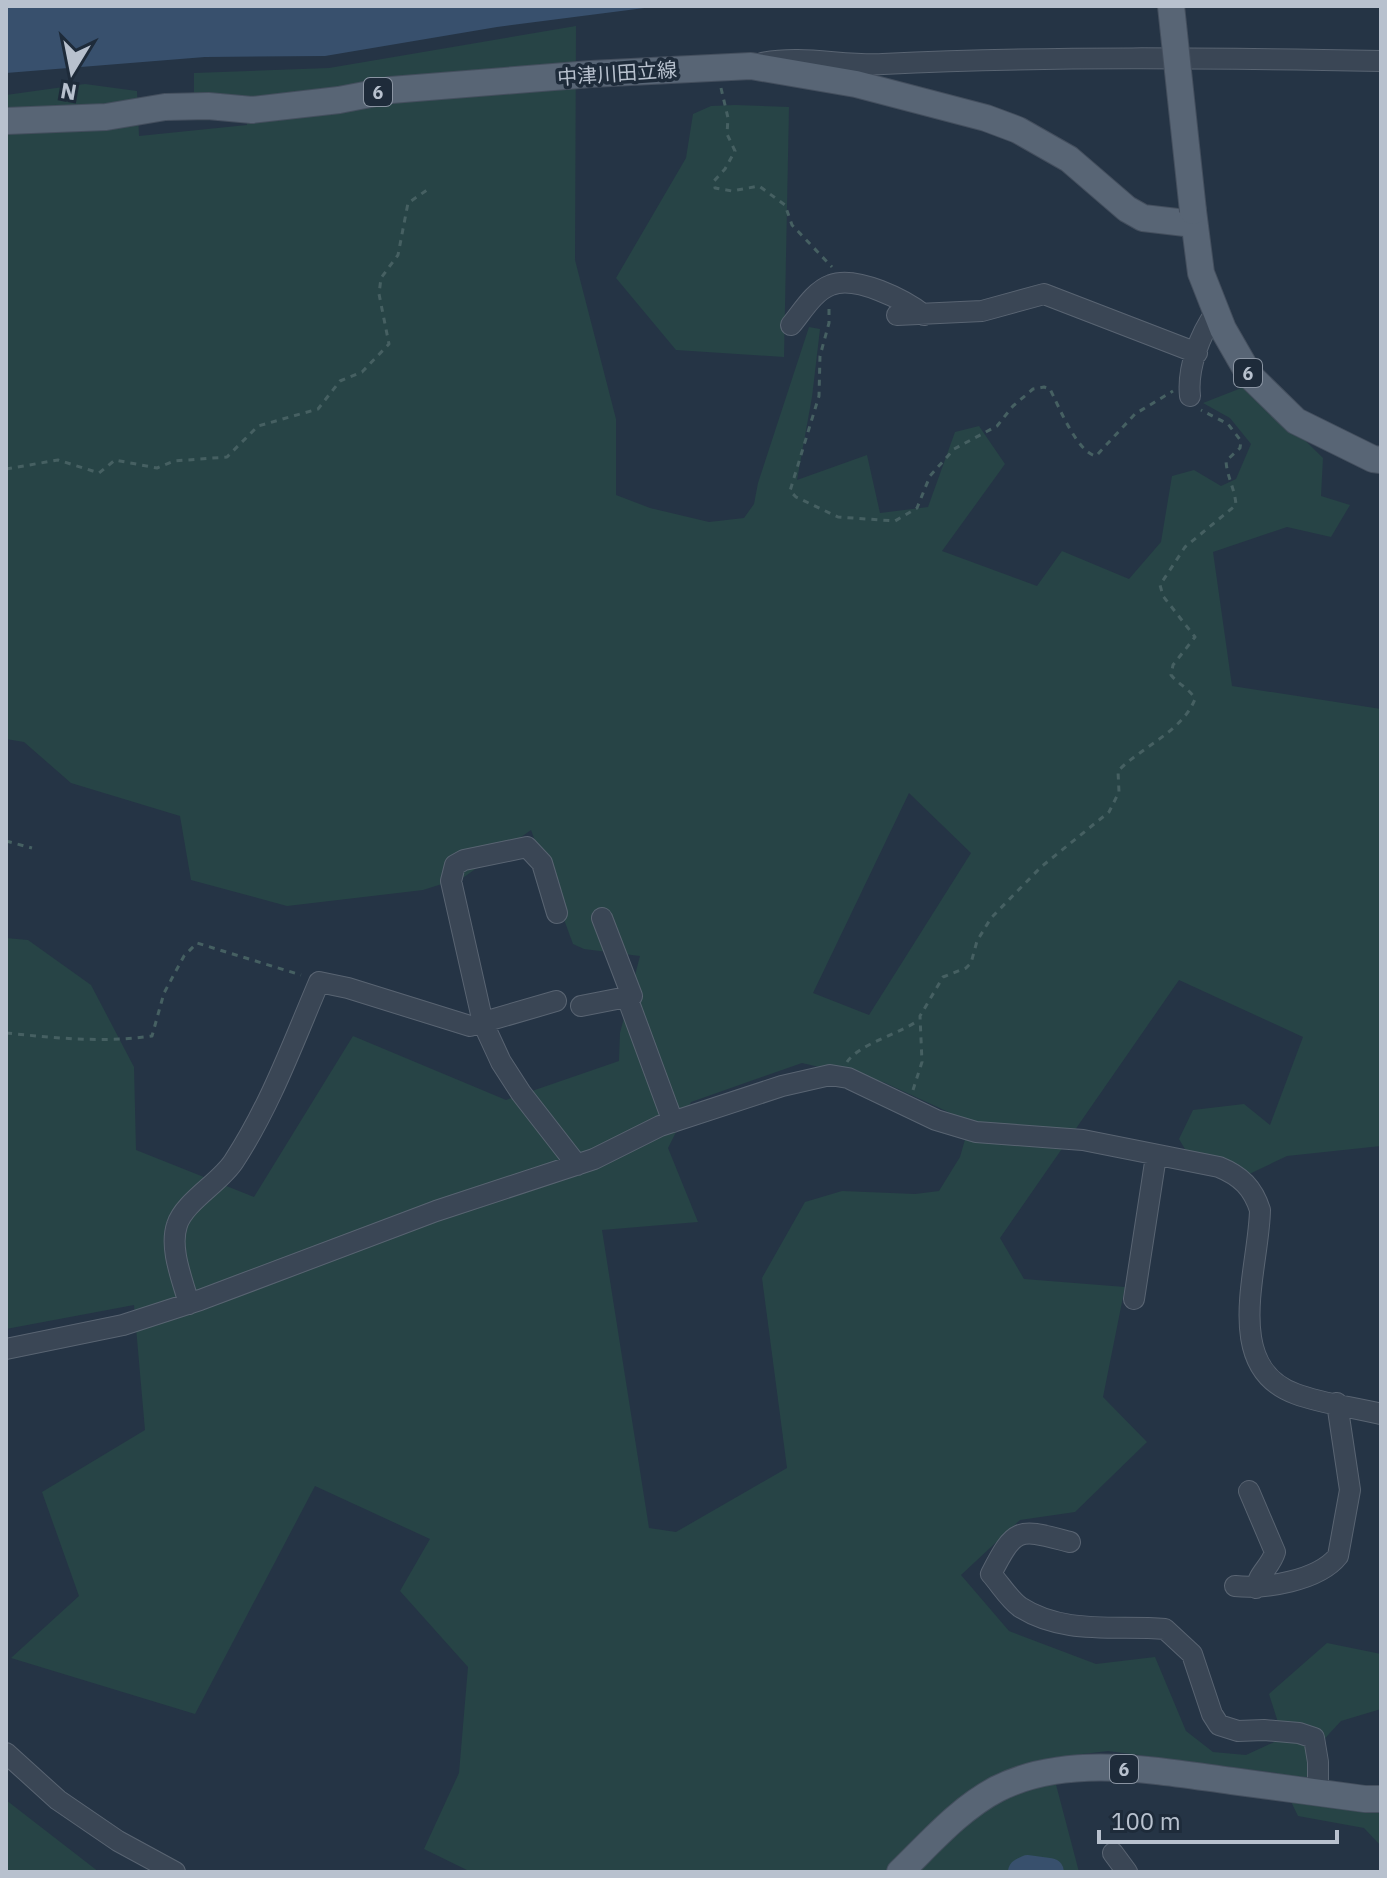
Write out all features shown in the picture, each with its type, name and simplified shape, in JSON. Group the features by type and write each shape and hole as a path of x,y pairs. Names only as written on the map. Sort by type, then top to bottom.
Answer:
{"main road":[{"name":"6","path":"1171,6 1201,273 1216,312 1250,376 1296,421 1373,459 1381,460"},
{"name":"中津川田立線","path":"6,121 106,117 165,107 252,110 339,100 391,90 591,74 751,66 858,75 1018,130 1069,159 1143,218 1194,217"},
{"name":"6","path":"900,1872 954,1819 997,1789 1042,1773 1091,1768 1151,1770 1381,1799"}],"street":[{"path":"858,75 962,60 1381,61"},
{"path":"791,325 817,294 830,285 845,283 881,291 908,303 924,315"},
{"path":"897,315 982,311 1044,294 1197,353"},
{"path":"1190,391 1204,328 1216,312"},
{"path":"557,913 542,863 527,847 464,860 455,865 451,881 483,1023 501,1062 521,1093 577,1165"},
{"path":"581,1006 632,996 602,918"},
{"path":"189,1304 175,1247 177,1224 188,1208 231,1166 257,1125 319,982 470,1026 556,1001"},
{"path":"627,997 673,1122"},
{"path":"6,1349 123,1325 189,1304 436,1211 577,1165 673,1122 782,1086 830,1075 843,1077 936,1120 976,1132 1083,1140 1219,1167 1233,1173 1255,1195 1260,1210 1249,1328 1257,1361 1267,1376 1297,1395 1380,1409"},
{"path":"1134,1299 1156,1156"},
{"path":"1249,1491 1275,1552 1257,1579 1246,1587 1267,1588 1320,1571 1338,1556 1350,1490 1337,1403"},
{"path":"1070,1542 1021,1533 1012,1537 991,1574 1018,1606 1047,1619 1081,1628 1165,1629 1192,1654 1212,1714 1219,1725 1238,1731 1287,1732 1314,1738 1318,1792"},
{"path":"6,1753 58,1800 118,1841 175,1872"},
{"path":"1113,1853 1127,1872"}],"path":[{"path":"723,86 727,134 735,151 714,181 715,188 732,191 753,185 768,192 785,205 792,225 804,241 843,277 845,283 830,308 820,356 819,396 790,491 838,517 895,521 917,508 930,476 954,449 997,426 1013,406 1033,389 1050,389 1085,451 1096,456 1135,414 1169,392 1190,391 1201,410 1228,424 1241,441 1240,448 1226,461 1236,505 1185,547 1160,585 1163,596 1195,637 1173,665 1171,675 1180,686 1191,692 1195,699 1192,706 1166,734 1118,771 1119,792 1109,812 1041,867 991,918 977,941 971,963 943,977 920,1020 854,1054 847,1060 843,1077"},
{"path":"6,469 58,460 99,473 115,460 157,468 174,461 227,457 258,426 318,409 340,381 362,372 389,344 379,294 381,278 398,255 408,203 427,190"},
{"path":"6,841 32,848"},
{"path":"6,1033 83,1041 152,1036 164,993 184,956 197,943 319,982"},
{"path":"906,1104 918,1082 922,1062 920,1020"}],"green space":[{"path":"576,26 575,260 616,419 616,495 650,508 709,522 744,518 754,504 758,483 809,327 820,329 797,480 867,455 880,513 928,507 955,432 979,426 1005,464 942,551 1037,586 1062,551 1129,579 1161,542 1172,476 1194,470 1221,486 1236,479 1251,444 1230,418 1203,403 1249,385 1323,458 1321,496 1350,505 1331,537 1287,527 1213,552 1232,686 1381,709 1381,1146 1287,1156 1245,1176 1189,1156 1179,1139 1193,1110 1244,1104 1270,1125 1303,1037 1179,980 1000,1238 1024,1279 1125,1287 1103,1397 1147,1442 1075,1512 1020,1520 961,1575 1009,1631 1096,1664 1155,1657 1186,1731 1213,1752 1246,1755 1283,1738 1269,1694 1327,1643 1381,1654 1381,1709 1341,1721 1316,1748 1326,1804 1381,1812 1381,1846 1364,1828 1298,1816 1277,1773 1108,1751 1049,1758 1079,1872 1027,1859 1007,1872 471,1872 424,1849 459,1773 468,1667 400,1591 430,1539 315,1486 195,1714 11,1658 79,1596 42,1492 145,1430 134,1305 6,1329 6,938 28,940 91,985 134,1067 136,1150 254,1197 353,1036 506,1100 619,1061 620,1033 640,956 584,949 573,944 531,830 464,877 423,890 287,906 191,880 180,816 71,783 24,742 6,739 6,95 85,84 137,91 139,136 247,125 246,98 194,94 194,73 329,68","holes":["909,793 971,853 869,1015 813,993","802,1063 883,1082 970,1122 960,1157 939,1191 915,1194 842,1191 805,1202 762,1278 787,1468 676,1532 649,1528 602,1230 698,1222 668,1148 691,1102"]},
{"path":"711,106 789,107 784,357 676,350 616,278 686,158 693,114"},
{"path":"6,1800 99,1872 6,1872"}],"water":[{"path":"6,6 660,6 497,27 325,56 205,57 6,73"}],"waterway":[{"path":"1022,1872 1028,1869 1050,1872"}]}
